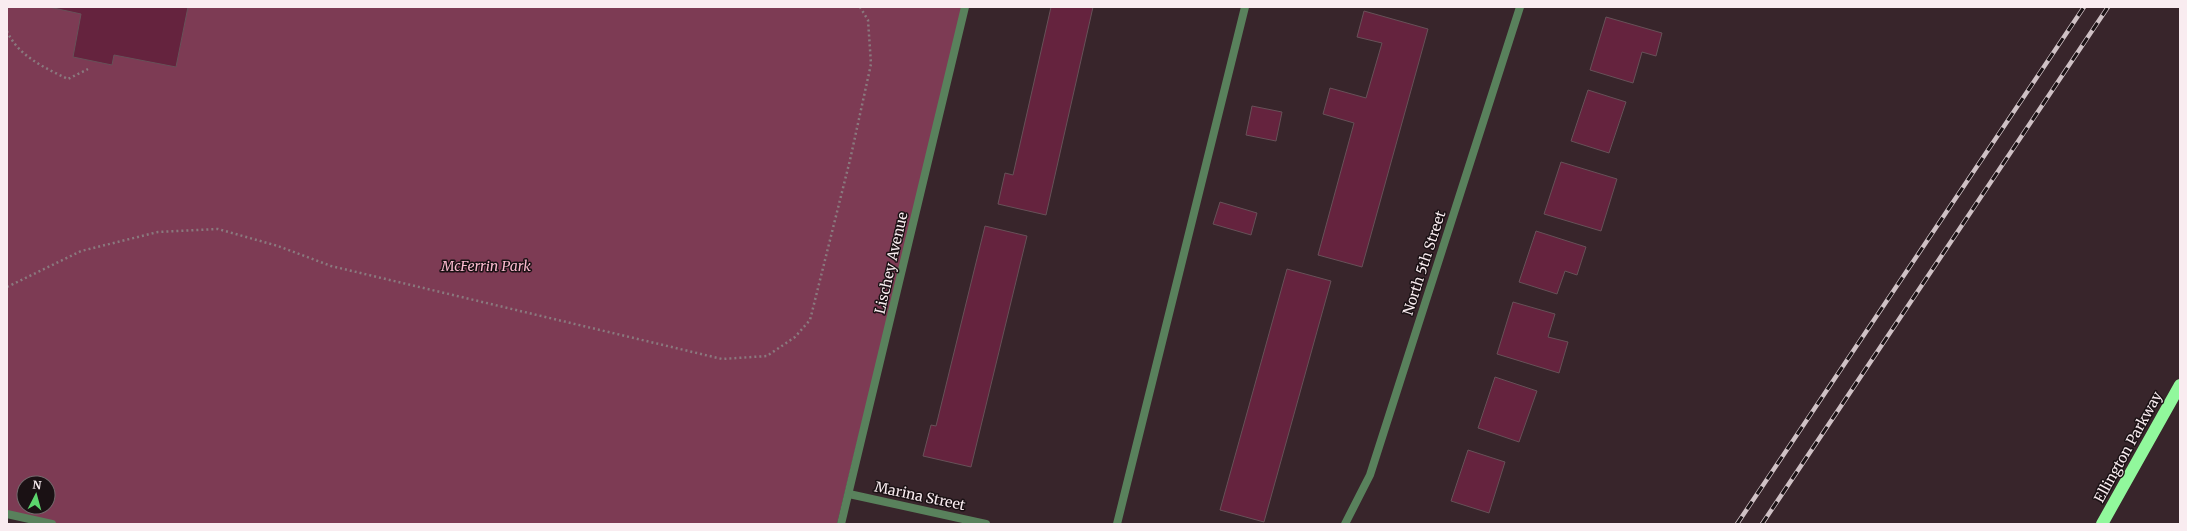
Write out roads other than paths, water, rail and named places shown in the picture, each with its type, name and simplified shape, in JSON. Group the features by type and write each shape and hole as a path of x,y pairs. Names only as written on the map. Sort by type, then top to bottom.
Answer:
{"highway":[{"name":"Ellington Parkway","path":"2102,524 2180,385"}],"street":[{"name":"Lischey Avenue","path":"841,524 965,7"},
{"path":"1117,524 1245,7"},
{"name":"North 5th Street","path":"1344,524 1370,475 1520,7"},
{"name":"Marina Street","path":"849,494 986,524"},
{"path":"7,514 52,524"}],"railway":[{"path":"1737,524 2084,7"},
{"path":"1762,524 2108,7"}],"park label":[{"name":"McFerrin Park","path":"486,266"}]}
